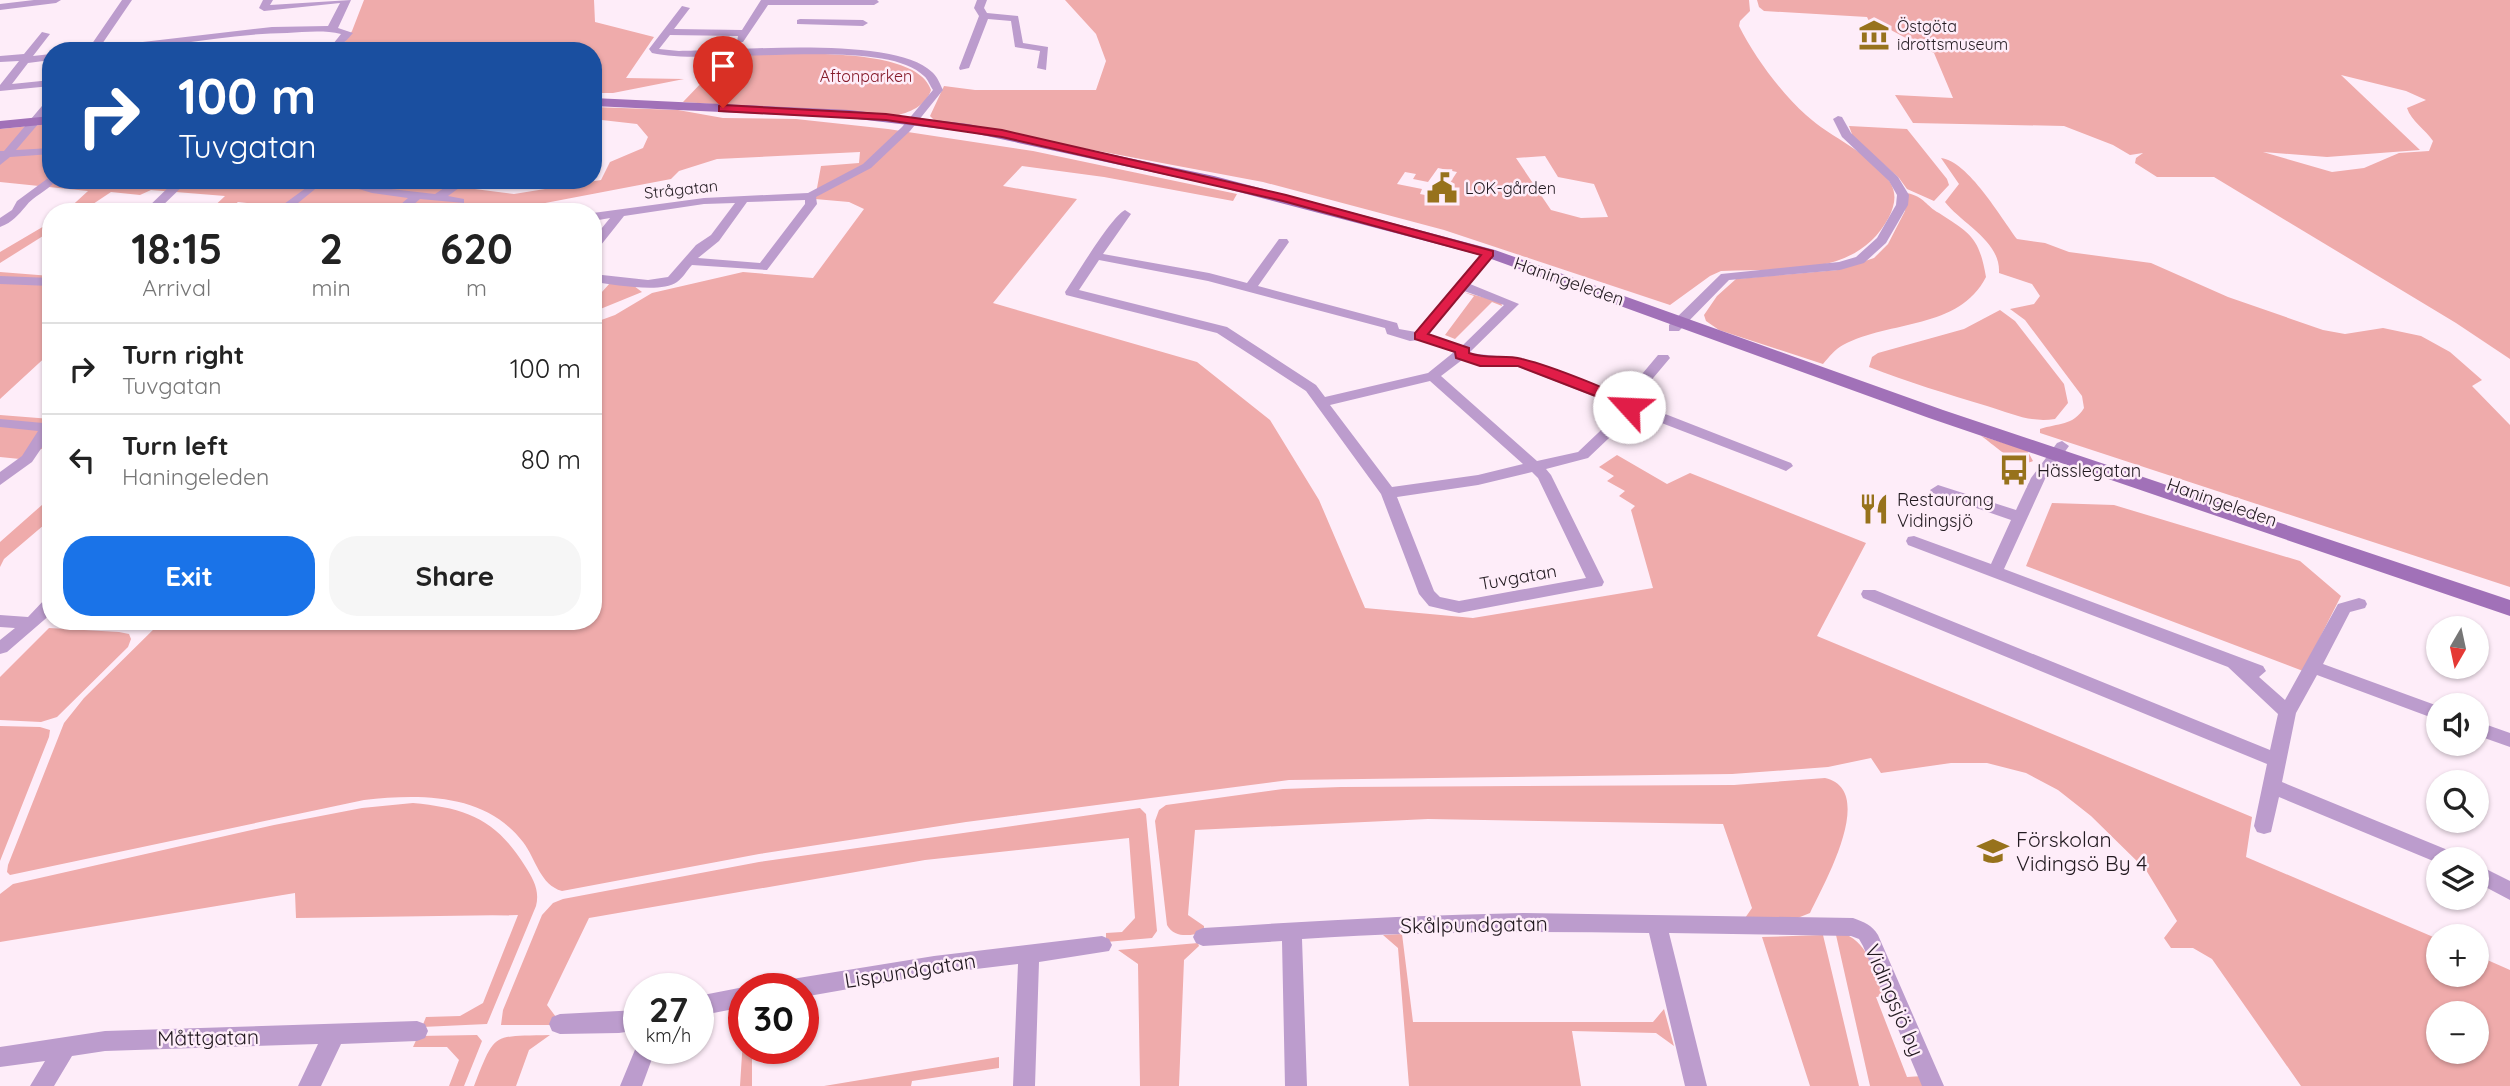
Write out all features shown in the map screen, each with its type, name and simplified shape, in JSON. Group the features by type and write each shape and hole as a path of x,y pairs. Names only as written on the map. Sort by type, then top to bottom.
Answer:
{"main road":[{"name":"Haningeleden","path":"602,102 749,110 1002,134 1366,220 1485,258 1741,348 1769,354 1892,396 1939,407 2510,608"},
{"path":"0,125 42,121"}],"street":[{"path":"0,7 20,2 56,0"},
{"path":"99,42 127,0"},
{"path":"251,31 266,4 346,0 336,24 331,29"},
{"path":"982,0 979,8 984,16"},
{"path":"738,49 765,1 875,1 861,26 800,22"},
{"path":"32,12 39,2"},
{"path":"685,8 655,51 720,53 738,49 751,52 847,53 853,41"},
{"path":"964,68 984,16"},
{"path":"984,16 1015,18 1017,45 1045,49 1042,68"},
{"path":"164,42 251,31 331,29 348,33 340,42"},
{"path":"666,32 745,33"},
{"path":"1,88 45,34"},
{"name":"Strågatan","path":"602,215 744,199 810,196 867,166 909,125 937,90 932,75 904,60 847,53"},
{"path":"0,60 42,57"},
{"path":"1,88 42,84"},
{"path":"2,156 42,113"},
{"path":"1678,324 1725,277 1840,266 1860,260 1882,240 1902,205 1903,195 1894,179 1846,135 1838,119"},
{"path":"2,156 42,152"},
{"path":"0,211 21,203 43,189"},
{"path":"157,203 173,189"},
{"path":"291,203 309,189"},
{"path":"368,189 460,201"},
{"path":"438,198 451,189"},
{"path":"409,203 417,196"},
{"path":"690,261 763,267 811,204 810,196"},
{"name":"Strågatan","path":"602,279 664,283 678,276 700,248 715,238 744,199"},
{"path":"0,223 17,212 21,203"},
{"name":"Strågatan","path":"602,236 621,212"},
{"name":"Tuvgatan","path":"1125,214 1071,292 1222,330 1311,388 1388,493 1427,594 1435,602 1459,607 1596,582 1545,475 1433,376"},
{"path":"1250,288 1283,242"},
{"path":"1096,256 1250,288 1392,326 1392,331 1410,337 1420,336 1480,362 1519,362 1786,466"},
{"path":"1420,336 1485,258"},
{"path":"0,280 42,282"},
{"path":"1322,402 1433,376 1462,353 1513,304 1460,285"},
{"path":"1388,493 1478,480 1583,454 1624,416 1637,389 1662,358"},
{"path":"0,423 42,426"},
{"path":"0,480 27,459 42,436"},
{"path":"1995,572 2038,478 2060,451"},
{"path":"1938,490 2019,517"},
{"path":"1914,541 2257,671"},
{"path":"1869,594 2277,761"},
{"path":"2264,826 2287,712 2314,667 2334,623 2344,608 2358,604"},
{"path":"1,648 42,612"},
{"path":"0,621 32,623"},
{"path":"2232,663 2287,712"},
{"path":"2314,667 2426,709"},
{"path":"2489,733 2510,740"},
{"path":"2272,786 2426,850"},
{"path":"2489,879 2510,891"},
{"name":"Skålpundgatan","path":"1203,937 1292,930 1497,922 1761,928"},
{"path":"1657,924 1696,1086"},
{"name":"Vidingsjö by","path":"1761,928 1827,925 1853,927 1866,933 1933,1086"},
{"path":"1292,930 1296,1086"},
{"name":"Lispundgatan","path":"819,984 922,967 1102,945"},
{"path":"1024,1086 1029,953"},
{"path":"560,1024 623,1023"},
{"name":"Måttgatan","path":"0,1058 67,1045 186,1037 417,1031"},
{"path":"309,1086 334,1035"},
{"path":"41,1086 67,1045"},
{"path":"631,1086 639,1064"}],"green space":[{"path":"364,0 594,0 595,22 654,37 626,78 684,79 602,93 602,42 345,42"},
{"path":"1065,0 1749,0 1750,11 1740,21 1739,26 1760,62 1806,115 1881,171 1892,186 1894,204 1889,217 1875,237 1857,251 1837,261 1792,269 1721,271 1670,305 1444,230 1263,182 934,120 930,116 944,86 975,90 1096,90 1106,61 1096,34","holes":["1545,156 1558,177 1594,184 1608,217 1581,218 1551,210 1516,158","1438,168 1457,172 1440,198 1420,194 1422,189 1397,184 1405,172 1416,174 1413,179 1428,182"]},
{"path":"1757,0 2510,0 2510,359 2456,323 2214,177 2157,177 2135,163 2136,158 2143,153 2130,155 2113,145 2064,126 1913,123 1895,95 1953,98 1934,53 1889,29 1872,27 1867,17 1764,11","holes":["2341,75 2406,91 2426,100 2407,108 2433,141 2429,151 2399,153 2364,168 2332,172 2263,152 2327,157 2420,150"]},
{"name":"Aftonparken","path":"806,54 871,58 899,64 920,75 931,90 929,96 916,108 894,116 683,102 727,56"},
{"path":"602,107 678,110 723,118 796,119 888,129 1033,151 1237,194 1233,201 1104,177 1022,166 1003,186 1077,199 993,303 1197,362 1270,420 1319,500 1365,608 1473,618 1653,588 1631,510 1635,506 1619,496 1625,491 1607,481 1614,476 1599,467 1617,455 1667,484 1690,473 1866,543 1817,636 2252,817 2246,857 2426,934 2426,987 2489,987 2489,961 2510,970 2510,1086 2301,1086 2212,959 2193,948 2171,948 2164,938 2177,921 2146,870 2091,816 2058,790 2026,773 1987,763 1951,763 1881,773 1871,758 1828,767 1732,774 1289,780 966,822 759,854 562,891 543,877 523,842 508,826 490,814 451,800 386,798 364,800 10,875 7,872 8,865 64,723 84,698 153,630 602,630 602,320 652,293 743,272 813,278 864,209 849,202 815,199 821,166 859,163 860,152 717,159 679,171 671,179 545,203 218,203 225,196 151,190 140,195 111,192 94,203 75,203 88,191 68,189 475,189 514,194 545,189 602,189 602,178 610,162 643,148 648,137 637,124 602,120"},
{"path":"42,125 42,186 0,182 0,129"},
{"path":"1849,126 1907,129 1949,185 1934,201 1907,189 1899,178 1853,137"},
{"path":"1941,158 1951,161 1973,179 2017,239 2045,243 2069,252 2151,263 2228,297 2323,330 2345,334 2383,328 2421,336 2450,352 2482,380 2472,386 2510,425 2510,587 2040,433 2040,429 2065,423 2080,414 2084,408 2082,396 2025,320 2010,309 2034,304 2040,296 2032,284 1999,273 1994,251 1945,202 1959,184"},
{"path":"1907,193 1922,199 1959,226 1972,238 1980,253 1986,277 1974,294 1959,306 1941,315 1862,337 1840,347 1823,364 1719,330 1706,321 1704,315 1717,296 1736,279 1838,270 1874,258 1888,244 1905,211"},
{"path":"42,227 42,237 0,263 0,252"},
{"path":"0,272 42,275 42,360 0,399"},
{"path":"610,283 634,286 642,292 602,308 602,292"},
{"path":"1463,292 1501,302 1502,306 1492,302 1455,339 1445,335 1474,296"},
{"path":"2000,310 2015,321 2064,384 2068,403 2055,419 2020,417 1869,367 1872,357 1878,353 1964,329"},
{"path":"0,415 42,418 42,449 20,459 0,457"},
{"path":"1981,436 2027,450 2033,461 2027,463 2013,459"},
{"path":"2052,503 2114,505 2300,561 2341,596 2303,671 2026,566"},
{"path":"42,505 42,527 4,559 0,567 0,542"},
{"path":"47,630 119,632 129,634 131,639 128,647 57,717 41,722 0,720 0,677"},
{"path":"0,726 40,727 50,730 0,861"},
{"path":"1825,778 1840,786 1847,800 1847,819 1834,861 1810,913 1795,919 1745,918 1752,908 1723,824 1428,819 1195,830 1188,915 1204,926 1204,933 1179,934 1167,925 1155,821 1159,810 1166,805 1283,789 1734,785"},
{"path":"413,803 449,808 491,827 514,850 535,885 536,906 487,1024 422,1027 426,1017 460,1016 483,1003 518,915 296,918 295,893 0,942 0,894 13,884 274,825 362,808"},
{"path":"1140,808 1146,814 1157,931 1152,938 1106,942 1106,933 1122,932 1135,918 1129,838 925,860 589,918 547,1005 556,1017 553,1025 501,1025 503,1010 542,915 553,903 563,899 759,862"},
{"path":"1402,934 1413,1022 1653,1022 1664,1009 1674,1046 1656,1033 1572,1031 1581,1086 1409,1086 1398,948 1383,935"},
{"path":"1845,934 1860,945 1870,960 1883,996 1876,997 1907,1077 1923,1076 1927,1086 1870,1086 1836,935"},
{"path":"1823,935 1859,1086 1810,1086 1762,937"},
{"path":"1198,943 1199,946 1184,960 1179,1086 1140,1086 1138,964 1118,950"},
{"path":"477,1035 482,1041 464,1086 449,1086 459,1060 447,1047 413,1047 418,1036"},
{"path":"550,1035 529,1050 516,1086 474,1086 487,1055 499,1040 506,1037"},
{"path":"999,1057 999,1068 912,1081 911,1086 824,1086"},
{"path":"741,1064 752,1064 752,1086 740,1086"}],"place":[{"name":"Östgöta idrottsmuseum","path":"1874,35"},
{"name":"LOK-gården","path":"1442,188"},
{"name":"Hässlegatan","path":"2014,470"},
{"name":"Restaurang Vidingsjö","path":"1874,509"},
{"name":"Förskolan Vidingsö By 4","path":"1993,851"}],"route":[{"path":"723,108 886,117 1002,134 1286,198 1489,254 1460,285 1420,336 1464,351 1460,355 1480,362 1519,362 1616,399 1629,407"}]}
